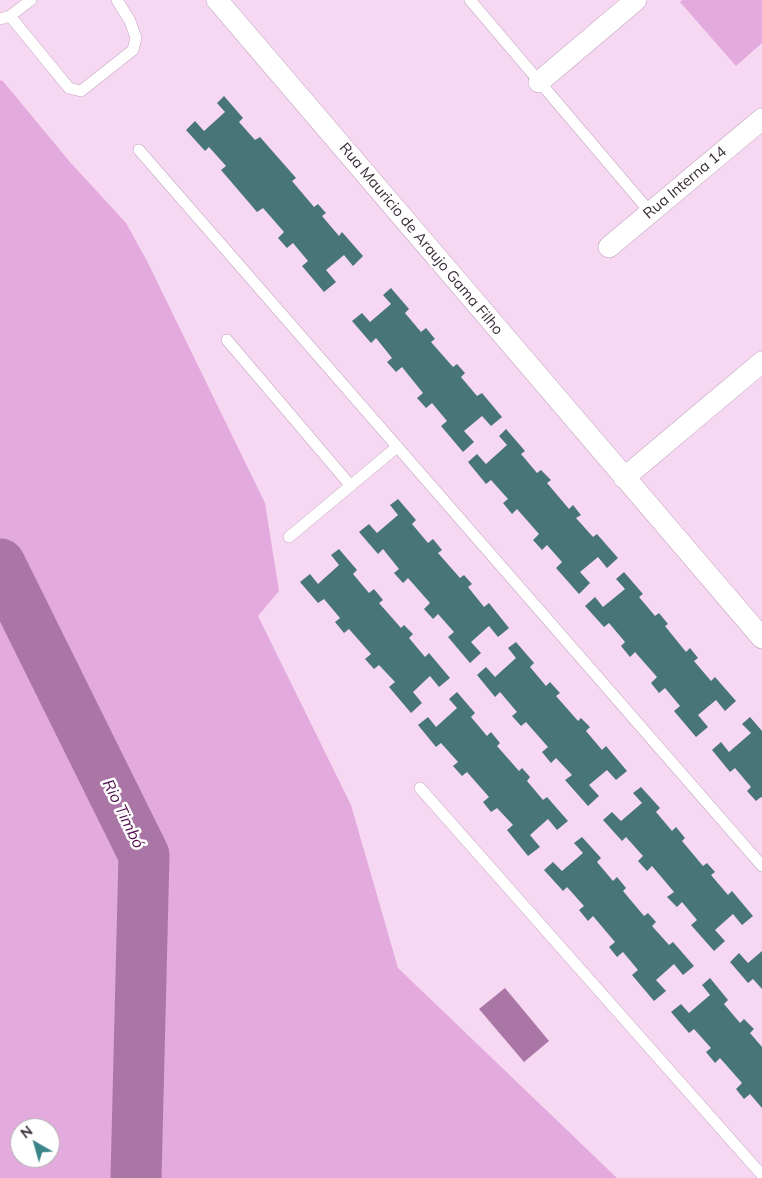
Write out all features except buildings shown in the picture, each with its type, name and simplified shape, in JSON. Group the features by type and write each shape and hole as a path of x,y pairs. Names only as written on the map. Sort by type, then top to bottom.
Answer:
{"street":[{"name":"Rua Mauricio de Araujo Gama Filho","path":"217,0 762,638"},
{"path":"539,82 636,0"},
{"name":"Rua Interna 14","path":"609,247 762,119"},
{"path":"624,478 762,362"}],"lane":[{"path":"31,0 5,18 69,88 81,91 133,50 136,38 130,21 117,0"},
{"path":"470,0 650,212"},
{"path":"139,150 762,866"},
{"path":"227,340 350,486"},
{"path":"290,537 397,447"},
{"path":"420,788 762,1175"}],"shaded area":[{"path":"682,0 762,0 762,43 736,66 680,2"},
{"path":"2,80 70,162 126,223 147,261 265,503 279,591 258,616 351,805 398,968 617,1178 0,1178 0,81"},
{"path":"505,988 549,1041 524,1062 479,1009"}],"waterway":[{"name":"Rio Timbó","path":"0,564 144,855 136,1178"}]}
